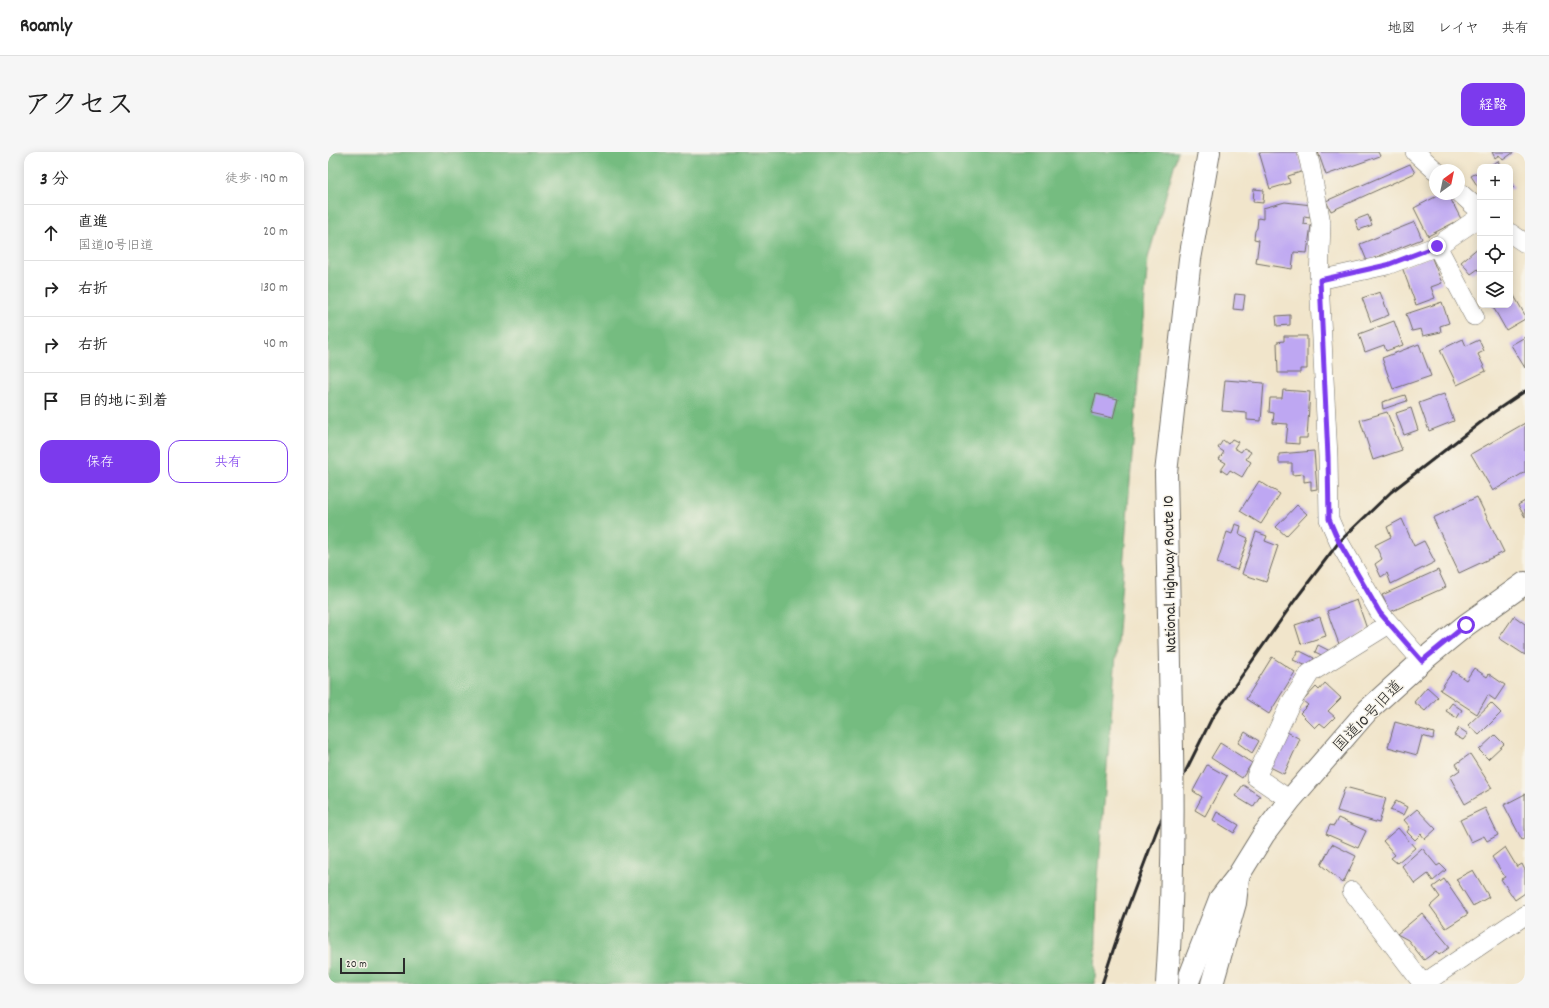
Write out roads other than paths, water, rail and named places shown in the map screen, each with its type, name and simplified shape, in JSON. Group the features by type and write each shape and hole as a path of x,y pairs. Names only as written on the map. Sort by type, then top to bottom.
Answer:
{"main road":[{"name":"National Highway Route 10","path":"1167,984 1172,896 1174,788 1166,472 1190,259 1209,157"},
{"name":"国道10号旧道","path":"1187,984 1220,898 1238,876 1264,834 1290,800 1368,710 1422,661 1466,625 1525,583"},
{"name":"国道10号旧道","path":"1212,984 1235,903 1238,876"}],"street":[{"path":"1307,152 1321,223 1320,280 1328,457 1329,519 1339,542 1380,613 1422,661"},
{"path":"1415,152 1429,165"},
{"path":"1465,197 1477,208"},
{"path":"1320,280 1387,265 1437,246 1477,219"},
{"path":"1513,235 1525,243"},
{"path":"1437,246 1474,316"},
{"path":"1290,800 1256,777 1290,704 1310,673 1389,624"},
{"path":"1352,891 1423,984 1525,915"}],"railway":[{"path":"1102,984 1123,920 1158,827 1212,718 1295,600 1339,542 1391,492 1494,412 1525,391"}]}
